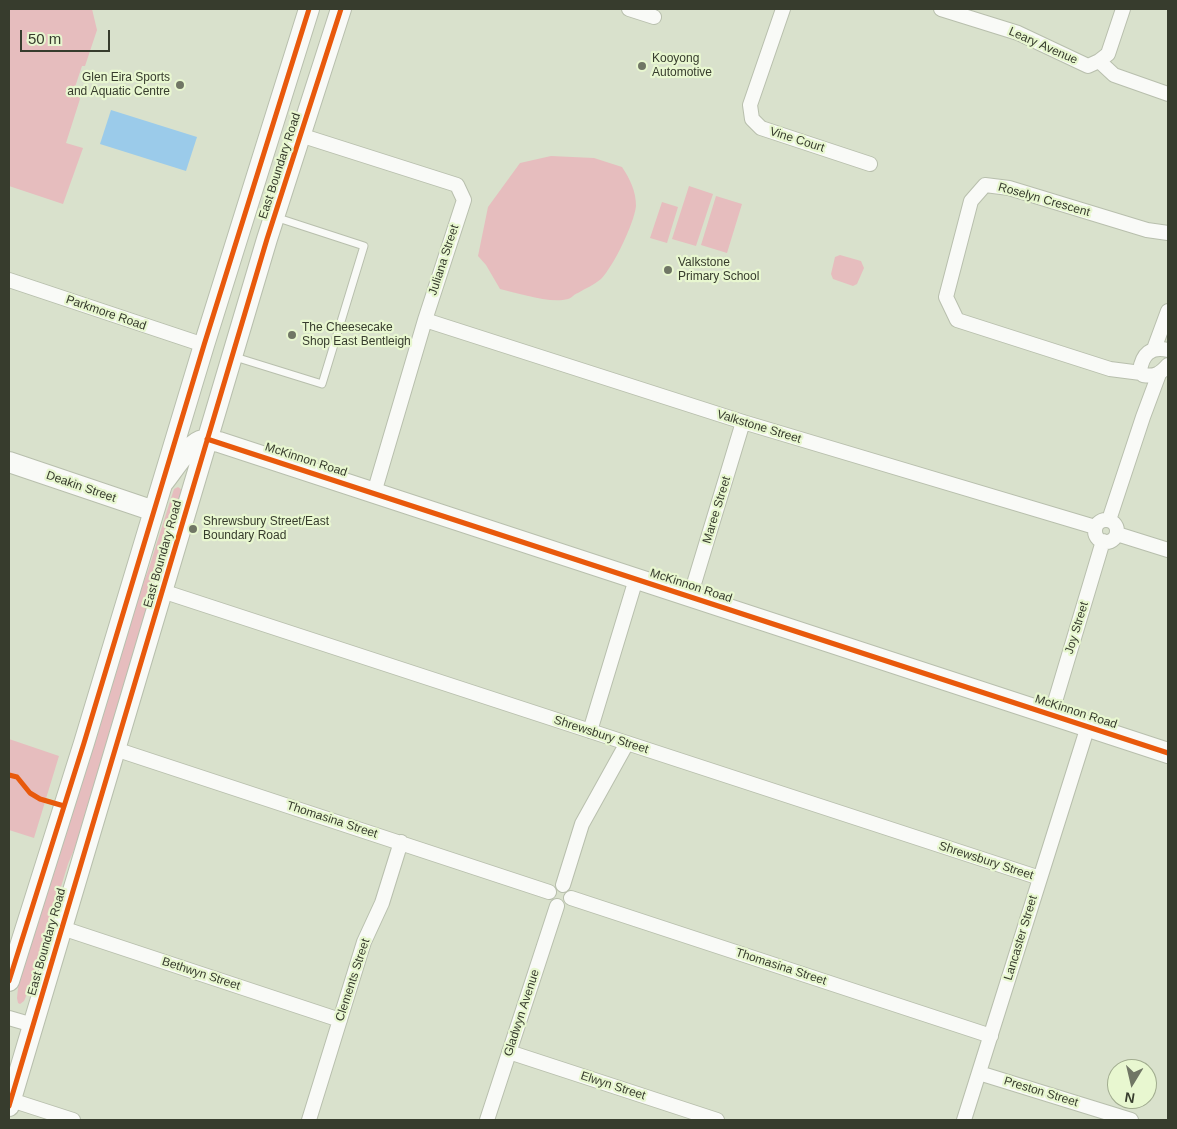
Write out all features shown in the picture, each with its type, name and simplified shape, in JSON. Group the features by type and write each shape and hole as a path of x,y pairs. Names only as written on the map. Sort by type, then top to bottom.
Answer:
{"main road":[{"name":"East Boundary Road","path":"10,975 204,345 310,9"},
{"name":"East Boundary Road","path":"10,1103 274,217 341,9"},
{"name":"McKinnon Road","path":"207,439 1168,753"},
{"path":"162,484 190,448 198,442 207,439"},
{"name":"Deakin Street","path":"9,462 154,512"},
{"path":"162,484 181,484 193,487"}],"street":[{"path":"630,9 654,17"},
{"name":"Vine Court","path":"783,9 750,105 752,119 761,128 870,164"},
{"name":"Leary Avenue","path":"941,9 1018,33 1088,66 1099,61"},
{"path":"1123,9 1108,54 1099,61 1114,75 1168,94"},
{"name":"Juliana Street","path":"300,135 457,185 464,200 425,320 374,493"},
{"name":"Roselyn Crescent","path":"1164,370 1150,376 1110,369 957,320 946,296 971,201 985,185 1009,188 1147,230 1168,233"},
{"name":"Parkmore Road","path":"9,280 204,345"},
{"path":"1143,416 1142,361 1156,352 1168,311"},
{"name":"Valkstone Street","path":"425,320 743,422 1096,527"},
{"path":"1110,369 1156,352"},
{"path":"1110,520 1143,416 1164,370"},
{"name":"Maree Street","path":"690,597 743,422"},
{"path":"1110,520 1117,527 1117,534 1110,541 1103,541 1097,537 1096,527 1100,522 1110,520"},
{"path":"1117,534 1168,550"},
{"name":"Joy Street","path":"1051,715 1103,541"},
{"path":"590,731 636,579"},
{"name":"Shrewsbury Street","path":"162,591 1040,878"},
{"name":"Lancaster Street","path":"964,1120 1088,726"},
{"path":"563,885 582,824 626,743"},
{"name":"Thomasina Street","path":"115,749 549,892"},
{"name":"Clements Street","path":"309,1120 364,942 382,903 401,842"},
{"path":"556,884 563,885 569,888 571,898 564,906 557,906 549,899 549,892 556,884"},
{"name":"Thomasina Street","path":"571,898 991,1036"},
{"name":"Gladwyn Avenue","path":"487,1120 557,906"},
{"name":"Bethwyn Street","path":"62,928 340,1020"},
{"path":"9,1018 33,1024"},
{"name":"Elwyn Street","path":"509,1052 717,1120"},
{"name":"Preston Street","path":"979,1073 1131,1120"},
{"path":"10,1103 73,1120"}],"lane":[{"path":"232,356 322,384 364,246 274,217"}],"shaded area":[{"path":"9,9 92,9 97,30 85,66 82,66 75,87 80,99 66,143 83,148 63,204 9,186"},
{"path":"551,156 594,158 622,167 632,185 636,201 627,234 606,273 593,285 569,298 561,300 534,297 500,289 486,265 478,256 488,207 520,163"},
{"path":"689,186 713,194 696,246 672,239"},
{"path":"716,196 742,204 727,253 701,245"},
{"path":"662,202 678,207 667,243 650,238"},
{"path":"840,255 861,261 864,268 857,284 853,286 833,279 831,274 835,257"},
{"path":"178,487 182,490 85,824 68,864 30,987 24,1001 20,1004 17,998 19,979 131,614 148,571 174,489"},
{"path":"9,739 59,756 34,838 9,830"}],"water":[{"path":"111,110 197,137 186,171 100,144"}],"cycle path":[{"path":"9,981 309,9"},
{"path":"9,1106 267,239 341,9"},
{"path":"207,439 1168,753"},
{"path":"9,775 17,777 30,793 40,799 64,806"}],"place":[{"name":"Kooyong Automotive","path":"642,66"},
{"name":"Glen Eira Sports and Aquatic Centre","path":"180,85"},
{"name":"Valkstone Primary School","path":"668,270"},
{"name":"The Cheesecake Shop East Bentleigh","path":"292,335"},
{"name":"Shrewsbury Street/East Boundary Road","path":"193,529"}]}
